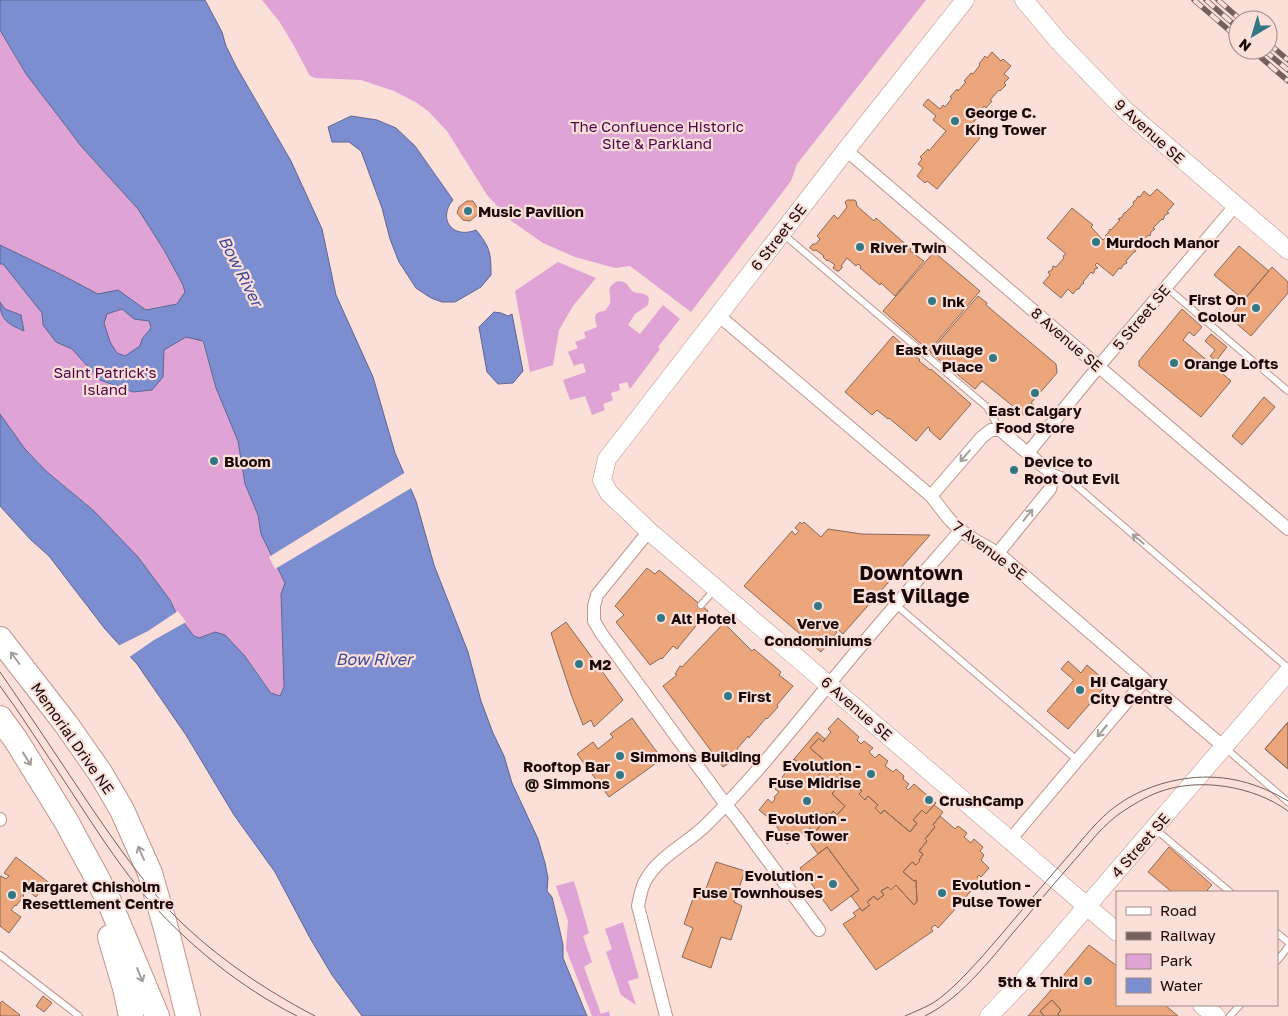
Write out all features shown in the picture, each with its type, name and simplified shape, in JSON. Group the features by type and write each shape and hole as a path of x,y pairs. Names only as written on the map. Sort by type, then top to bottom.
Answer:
{"highway":[{"name":"Memorial Drive NE","path":"0,638 66,724 101,774 122,810 150,873 188,1016"},
{"path":"0,718 16,740 66,821 109,901 157,1016"},
{"path":"66,821 86,879 112,943 131,1016"}],"street":[{"name":"6 Street SE","path":"602,480 607,458 965,0"},
{"name":"9 Avenue SE","path":"1024,0 1060,43 1126,111 1288,250"},
{"name":"8 Avenue SE","path":"846,150 1288,529"},
{"name":"5 Street SE","path":"1028,453 1235,206"},
{"name":"7 Avenue SE","path":"718,315 931,496 951,521 969,537 998,553 1224,747"},
{"path":"931,496 982,437 991,430 1000,430 1028,453 1049,471 1052,480 1050,488 998,553"},
{"name":"6 Avenue SE","path":"602,480 609,493 649,531 1116,931"},
{"path":"666,1016 638,906 642,888 647,878 657,865 699,832 726,805 829,685 895,604 961,530"},
{"path":"649,531 597,595 594,606 594,621 726,805 819,930"},
{"name":"4 Street SE","path":"989,1016 1021,983 1288,670"},
{"path":"1010,840 1145,680"},
{"path":"1203,1006 1216,1016"}],"lane":[{"path":"782,233 987,408 1000,430"},
{"path":"1166,287 1288,391"},
{"path":"1049,471 1065,476 1288,670"},
{"path":"701,605 716,588"},
{"path":"895,604 1077,760"},
{"name":"7 Avenue SE","path":"1224,747 1288,802"},
{"path":"1154,828 1229,891"},
{"path":"1278,934 1288,942"},
{"path":"1278,960 1288,947"},
{"path":"0,955 79,1016"},
{"path":"1230,1016 1239,1006"}],"green space":[{"name":"The Confluence Historic Site & Parkland","path":"262,0 926,0 797,164 791,181 691,312 630,266 615,268 575,257 543,243 510,220 487,195 447,131 428,111 417,103 394,91 361,80 315,78 310,76 279,21"},
{"name":"Saint Patrick's Island","path":"0,30 26,74 80,145 138,209 183,285 216,388 238,441 245,484 258,515 261,534 285,583 281,594 284,687 280,696 272,693 244,655 215,632 199,638 194,636 138,557 94,511 46,471 25,449 0,414"},
{"path":"558,262 596,278 573,306 559,330 553,365 530,372 515,291"},
{"path":"618,281 626,284 634,292 649,298 648,305 635,314 628,325 640,334 663,305 680,319 658,347 660,349 630,389 627,382 619,384 620,390 611,393 613,400 603,404 605,410 592,415 585,396 570,400 563,380 586,372 583,363 574,366 568,352 578,348 575,342 586,338 584,332 597,327 595,316 605,311 609,306 610,288"},
{"path":"574,881 589,933 583,936 592,962 584,967 601,1014 609,1011 610,1016 592,1016 566,949 568,921 556,886"},
{"path":"623,922 639,978 628,981 636,1005 621,995 606,952 612,949 605,929"}],"water":[{"name":"Bow River","path":"0,0 205,0 222,32 226,46 237,68 291,161 322,229 336,295 373,377 395,453 416,501 434,565 468,652 481,701 504,756 512,783 538,839 548,878 547,891 552,897 563,945 563,958 587,1016 362,1016 332,975 275,872 234,815 186,735 137,664 105,629 49,556 31,540 0,506 0,414 25,449 46,471 94,511 138,557 194,636 199,638 215,632 225,635 244,655 271,693 280,696 284,687 281,594 285,583 261,534 258,515 245,484 238,441 216,388 203,341 186,337 164,350 163,377 152,390 133,392 100,380 72,349 56,342 43,325 42,313 3,264 0,264 0,245 98,294 118,290 146,310 177,304 185,292 164,250 138,209 80,145 26,74 0,30","holes":["122,309 134,319 149,321 151,328 142,339 140,346 125,356 117,353 110,342 104,323 107,314"]},
{"path":"351,116 377,120 396,128 415,146 453,200 448,209 448,223 460,232 476,230 487,246 491,261 491,275 481,287 455,302 442,302 431,298 416,288 399,262 361,151 349,142 332,142 328,127"},
{"path":"0,302 5,309 21,315 24,331 6,321 0,308"},
{"path":"494,312 508,316 512,314 523,371 513,383 498,384 487,372 479,327"}],"pier":[{"path":"406,472 413,487 275,569 269,557"},
{"path":"178,611 186,622 154,640 128,658 118,646 148,631"}],"building":[{"name":"George C. King Tower","path":"992,52 1001,61 1003,59 1011,66 1004,74 1009,78 1004,83 1006,85 990,100 992,101 986,108 984,106 976,116 978,117 966,128 970,129 980,138 937,189 927,181 925,183 917,176 923,168 918,164 922,159 920,157 928,149 929,151 946,131 933,120 936,116 923,105 928,99 940,109 943,105 945,107 952,98 950,97 966,82 964,81 971,73 973,74 985,56 987,58"},
{"name":"Murdoch Manor","path":"1157,189 1174,204 1163,220 1153,228 1155,229 1151,232 1150,236 1148,235 1141,246 1126,261 1127,263 1121,269 1119,268 1113,276 1097,263 1095,265 1098,268 1095,269 1093,274 1091,272 1079,289 1073,294 1068,289 1061,298 1043,283 1050,275 1048,272 1052,270 1053,266 1056,267 1066,254 1047,238 1072,208 1093,225 1091,227 1103,240 1110,229 1120,220 1118,219 1134,204 1133,202 1138,196 1140,197 1144,191 1150,196"},
{"name":"River Twin","path":"847,200 856,201 857,206 874,221 876,218 911,249 910,251 924,261 895,296 860,268 861,266 858,264 856,266 847,258 841,266 842,268 837,271 833,268 835,265 827,261 816,250 814,251 810,248 820,239 817,236 834,215 838,219 847,207 845,202"},
{"name":"Music Pavilion","path":"467,201 473,201 478,209 477,215 470,221 463,220 457,213 459,207"},
{"path":"1239,246 1269,271 1244,300 1214,275"},
{"name":"Ink","path":"934,252 980,291 929,351 883,311"},
{"name":"First On Colour","path":"1272,267 1288,282 1288,293 1251,336 1229,317"},
{"name":"East Village Place","path":"978,296 987,303 986,305 1056,364 1057,373 1031,403 1034,405 1025,416 982,381 975,389 930,352"},
{"name":"Orange Lofts","path":"1182,309 1202,327 1194,336 1189,332 1183,340 1231,381 1201,417 1139,366 1139,361"},
{"path":"1211,334 1227,347 1216,361 1210,356 1215,350 1205,341"},
{"path":"893,336 919,361 971,404 940,440 928,427 916,441 877,410 872,415 845,392"},
{"path":"1264,397 1275,407 1242,445 1232,436"},
{"name":"Verve Condominiums","path":"800,522 802,524 804,522 821,537 828,529 862,534 930,535 843,634 833,625 832,628 837,632 821,652 744,586 792,531 795,535 799,531 795,528"},
{"name":"Alt Hotel","path":"647,568 655,574 659,570 708,611 677,649 673,646 662,659 650,665 616,622 624,615 615,606"},
{"name":"M2","path":"566,622 623,700 594,727 591,720 583,725 551,633"},
{"name":"First","path":"724,623 752,651 754,649 781,672 779,675 793,686 777,705 778,707 737,749 742,755 723,767 663,686 677,675 675,674 680,666 682,667"},
{"path":"1068,661 1081,673 1087,665 1108,683 1068,729 1047,711 1074,680 1061,669"},
{"name":"Simmons Building","path":"632,718 662,759 609,797 577,754 593,742 598,749 613,737 610,734"},
{"name":"Evolution - Fuse Midrise","path":"838,718 859,737 857,740 861,744 864,741 873,748 869,752 875,758 879,754 888,761 885,766 893,772 896,769 904,776 903,779 909,784 906,788 908,790 914,784 936,803 926,814 922,810 913,820 917,823 910,832 884,810 881,814 875,808 878,805 868,796 865,800 859,794 862,791 851,783 849,786 841,780 844,777 810,748 819,738 823,742 831,732 828,729"},
{"path":"1288,722 1288,769 1265,749"},
{"path":"1288,722 1288,769 1265,749"},
{"path":"817,732 825,739 823,742 819,738 810,748 844,777 841,780 849,786 851,783 862,791 859,794 865,800 868,796 878,805 875,808 881,814 884,810 910,832 917,823 913,820 922,810 926,814 934,805 943,812 933,825 935,827 925,839 927,841 919,851 923,854 920,861 916,865 912,862 903,872 914,881 916,880 917,901 914,905 896,885 891,890 888,887 881,891 884,895 877,900 874,896 867,902 870,905 862,911 851,896 859,890 827,847 818,854 803,833 810,828 815,832 824,821 821,819 827,813 830,816 833,811 837,815 845,806 832,794 837,787 828,779 825,782 818,776 821,772 812,765 808,771 794,759"},
{"name":"Evolution - Fuse Tower","path":"794,759 808,771 812,765 821,772 818,776 825,782 828,779 837,787 832,794 845,806 837,815 833,811 830,816 827,813 821,819 824,821 815,832 810,828 787,844 771,817 770,819 759,810 768,799 772,803 775,799 774,797 779,792 775,789 784,779 782,777 787,771 785,769"},
{"name":"Evolution - Pulse Tower","path":"940,816 955,829 958,826 967,833 964,837 971,843 974,839 983,847 980,851 984,855 981,860 989,868 981,877 979,875 977,877 980,880 938,928 935,925 931,928 933,931 876,970 843,924 856,916 853,913 860,908 862,911 870,905 867,902 874,896 877,900 884,895 881,891 888,887 891,890 896,885 914,905 917,901 916,880 914,881 903,872 912,862 916,865 920,861 923,854 919,851 927,841 925,839 935,827 933,825"},
{"name":"Evolution - Fuse Townhouses","path":"827,847 859,890 831,911 800,868"},
{"path":"1169,847 1212,885 1207,890 1208,891 1171,891 1148,872"},
{"name":"Margaret Chisholm Resettlement Centre","path":"16,857 48,882 36,897 26,890 24,896 11,910 21,917 9,933 0,926 0,877 6,879 9,876 4,873"},
{"path":"716,862 745,871 734,902 742,906 731,940 721,937 711,968 682,957 693,928 684,924 696,890 705,891"},
{"name":"5th & Third","path":"1089,945 1116,965 1116,1006 1166,1006 1178,1016 1059,1016 1058,1014 1061,1010 1052,1000 1040,1011 1044,1016 1028,1016"},
{"path":"43,996 52,1003 44,1012 36,1006"},
{"path":"1052,1000 1061,1010 1058,1014 1059,1016 1044,1016 1040,1011"},
{"path":"2,1001 20,1015 0,1016 0,1003"}],"tram line":[{"path":"0,672 111,836 169,910 202,941 238,969 276,994 315,1016"},
{"path":"0,686 106,844 146,897 179,931 216,964 276,1005 297,1016"},
{"path":"905,1016 933,1003 958,982 1097,823 1116,806 1133,795 1171,781 1216,777 1241,781 1265,789 1288,801"},
{"path":"925,1016 953,997 979,973 1099,832 1116,816 1138,802 1175,787 1191,785 1226,786 1259,795 1288,811"}],"railway":[{"path":"1194,0 1228,29"},
{"path":"1206,0 1228,19"},
{"path":"1218,0 1230,10"},
{"path":"1278,52 1288,60"},
{"path":"1264,60 1288,81"},
{"path":"1276,60 1288,70"}],"place":[{"name":"George C. King Tower","path":"955,121"},
{"name":"Music Pavilion","path":"468,211"},
{"name":"Murdoch Manor","path":"1096,242"},
{"name":"River Twin","path":"860,247"},
{"name":"Ink","path":"932,301"},
{"name":"First On Colour","path":"1256,308"},
{"name":"East Village Place","path":"993,358"},
{"name":"Orange Lofts","path":"1174,363"},
{"name":"East Calgary Food Store","path":"1035,393"},
{"name":"Bloom","path":"214,461"},
{"name":"Device to Root Out Evil","path":"1014,470"},
{"name":"Verve Condominiums","path":"818,606"},
{"name":"Alt Hotel","path":"661,618"},
{"name":"M2","path":"579,664"},
{"name":"HI Calgary City Centre","path":"1080,690"},
{"name":"First","path":"728,696"},
{"name":"Simmons Building","path":"620,756"},
{"name":"Evolution - Fuse Midrise","path":"871,774"},
{"name":"Rooftop Bar @ Simmons","path":"620,775"},
{"name":"CrushCamp","path":"929,800"},
{"name":"Evolution - Fuse Tower","path":"807,801"},
{"name":"Evolution - Fuse Townhouses","path":"833,884"},
{"name":"Evolution - Pulse Tower","path":"942,893"},
{"name":"Margaret Chisholm Resettlement Centre","path":"12,895"},
{"name":"5th & Third","path":"1088,981"}],"district":[{"name":"Downtown East Village","path":"911,584"}]}
